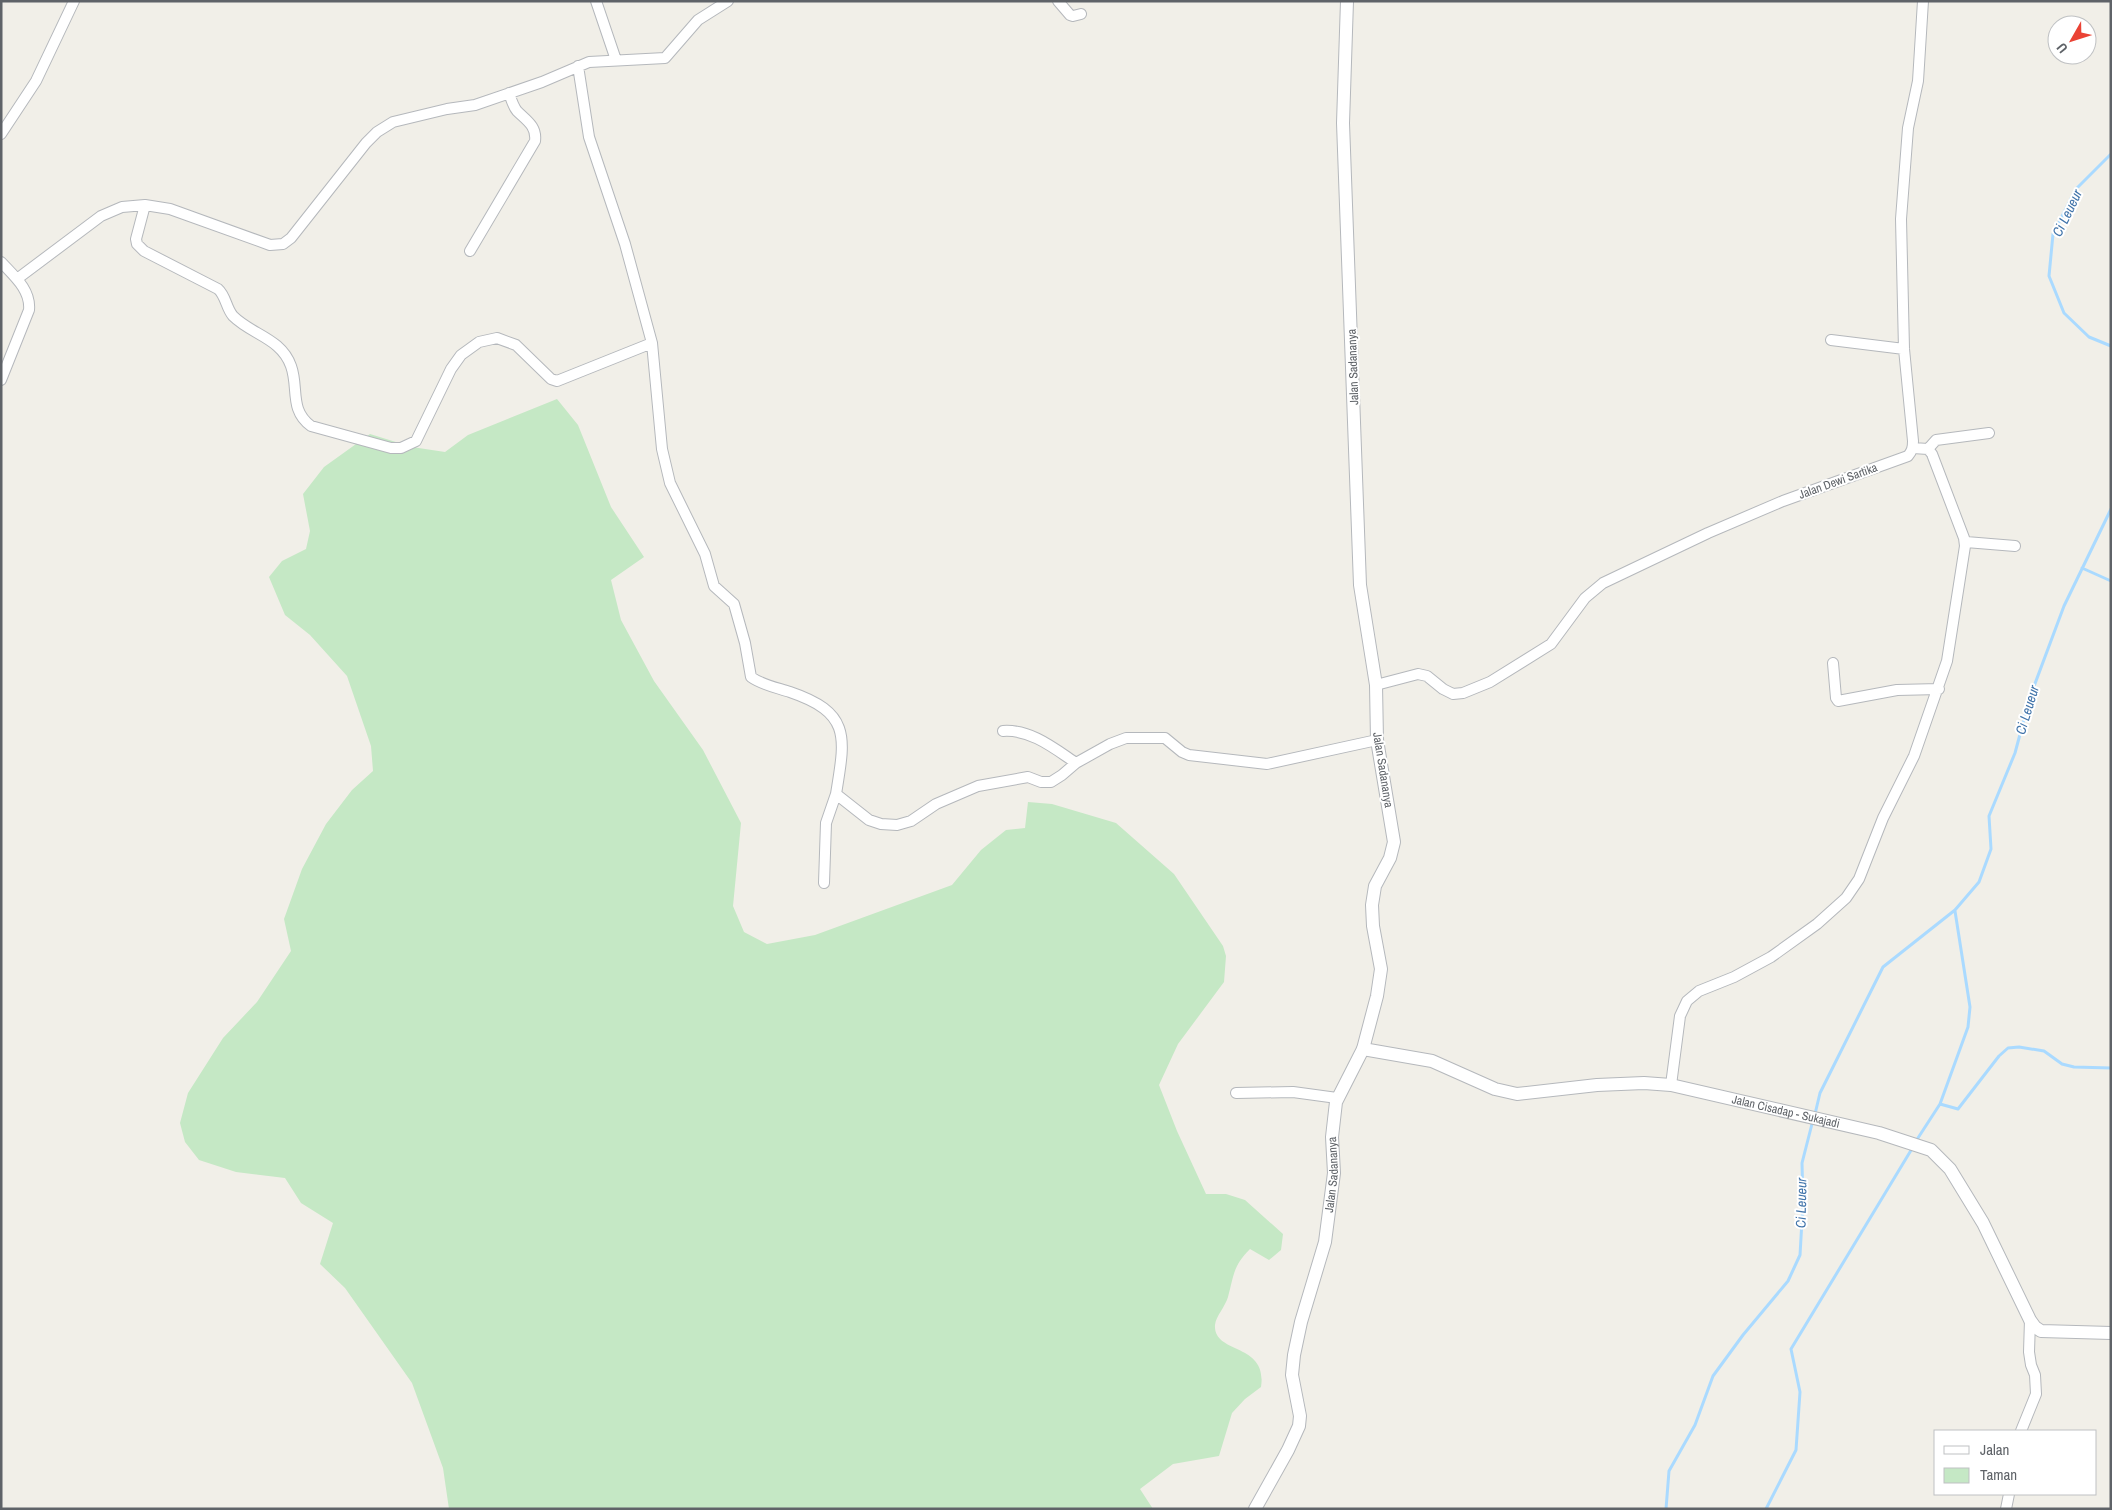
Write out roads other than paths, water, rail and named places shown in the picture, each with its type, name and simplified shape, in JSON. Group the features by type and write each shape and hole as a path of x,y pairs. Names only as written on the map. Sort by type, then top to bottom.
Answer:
{"street":[{"path":"1,134 40,75 74,1"},
{"path":"596,1 616,60"},
{"path":"17,280 108,212 122,207 145,205 170,209 270,245 280,246 290,238 366,142 381,129 393,122 447,109 475,105 542,82 589,62 665,58 694,24 728,1"},
{"path":"1058,1 1070,15 1081,14"},
{"name":"Jalan Sadananya","path":"1255,1509 1300,1426 1300,1416 1292,1375 1294,1355 1301,1322 1325,1242 1334,1173 1332,1137 1337,1098 1363,1049 1377,996 1380,969 1372,916 1373,895 1375,886 1390,858 1394,842 1377,740 1376,685 1360,585 1343,123 1347,1"},
{"path":"1671,1084 1680,1016 1686,1001 1691,996 1734,977 1771,957 1817,924 1846,898 1859,879 1883,818 1914,756 1948,661 1966,542 1932,454 1928,449 1913,448 1904,349 1901,219 1908,128 1918,81 1923,1"},
{"path":"578,66 589,137 625,244 652,342 662,449 670,483 705,554 714,586 734,604 745,643 751,677 815,702 826,709 838,722 842,748 836,794 826,823 824,883"},
{"path":"470,251 535,141 536,135 532,126 514,107 509,93"},
{"path":"145,205 136,239 137,244 144,251 218,289 234,316 278,346 292,366 298,410 304,421 311,426 382,445 401,448 416,441 451,369 461,355 479,342 497,338 516,345 550,379 556,381 652,342"},
{"path":"1,262 23,286 29,297 29,310 1,380"},
{"path":"1831,340 1904,349"},
{"path":"1928,449 1936,440 1989,433"},
{"name":"Jalan Dewi Sartika","path":"1376,685 1424,674 1448,692 1458,694 1490,682 1551,644 1585,598 1603,583 1708,533 1783,501 1908,456 1913,448"},
{"path":"1966,542 2015,546"},
{"path":"1833,663 1836,698 1838,700 1891,691 1939,689"},
{"path":"1003,731 1014,730 1038,739 1076,763"},
{"path":"836,794 869,820 881,824 897,825 911,821 936,804 978,786 1028,778 1041,782 1051,782 1076,763 1110,744 1130,737 1165,738 1178,750 1189,755 1260,764 1377,740"},
{"name":"Jalan Cisadap - Sukajadi","path":"1363,1049 1432,1061 1495,1088 1517,1094 1644,1082 1671,1084 1895,1137 1931,1150 1950,1169 1983,1223 2030,1320"},
{"path":"1236,1093 1293,1092 1337,1098"},
{"path":"2030,1320 2041,1331 2111,1333"},
{"path":"2021,1430 2036,1394 2035,1375 2029,1352 2030,1320"},
{"path":"2006,1509 2009,1495"}],"waterway":[{"name":"Ci Leueur","path":"2111,154 2076,189 2053,234 2049,276 2064,313 2089,337 2111,346"},
{"name":"Ci Leueur","path":"1815,1114 1820,1093 1883,967 1955,910 1979,882 1991,849 1989,816 2015,753 2030,697 2064,606 2111,509"},
{"path":"2082,568 2111,581"},
{"name":"Ci Leueur","path":"1916,1141 1940,1104 1968,1027 1970,1007 1955,911"},
{"path":"1940,1104 1958,1109 1999,1056 2008,1048 2019,1047 2044,1051 2062,1064 2074,1067 2111,1068"},
{"name":"Ci Leueur","path":"1666,1509 1669,1471 1695,1425 1713,1376 1743,1335 1788,1281 1800,1255 1803,1203 1802,1163 1813,1120"},
{"name":"Ci Leueur","path":"1766,1509 1796,1450 1800,1392 1791,1349 1913,1147"}]}
